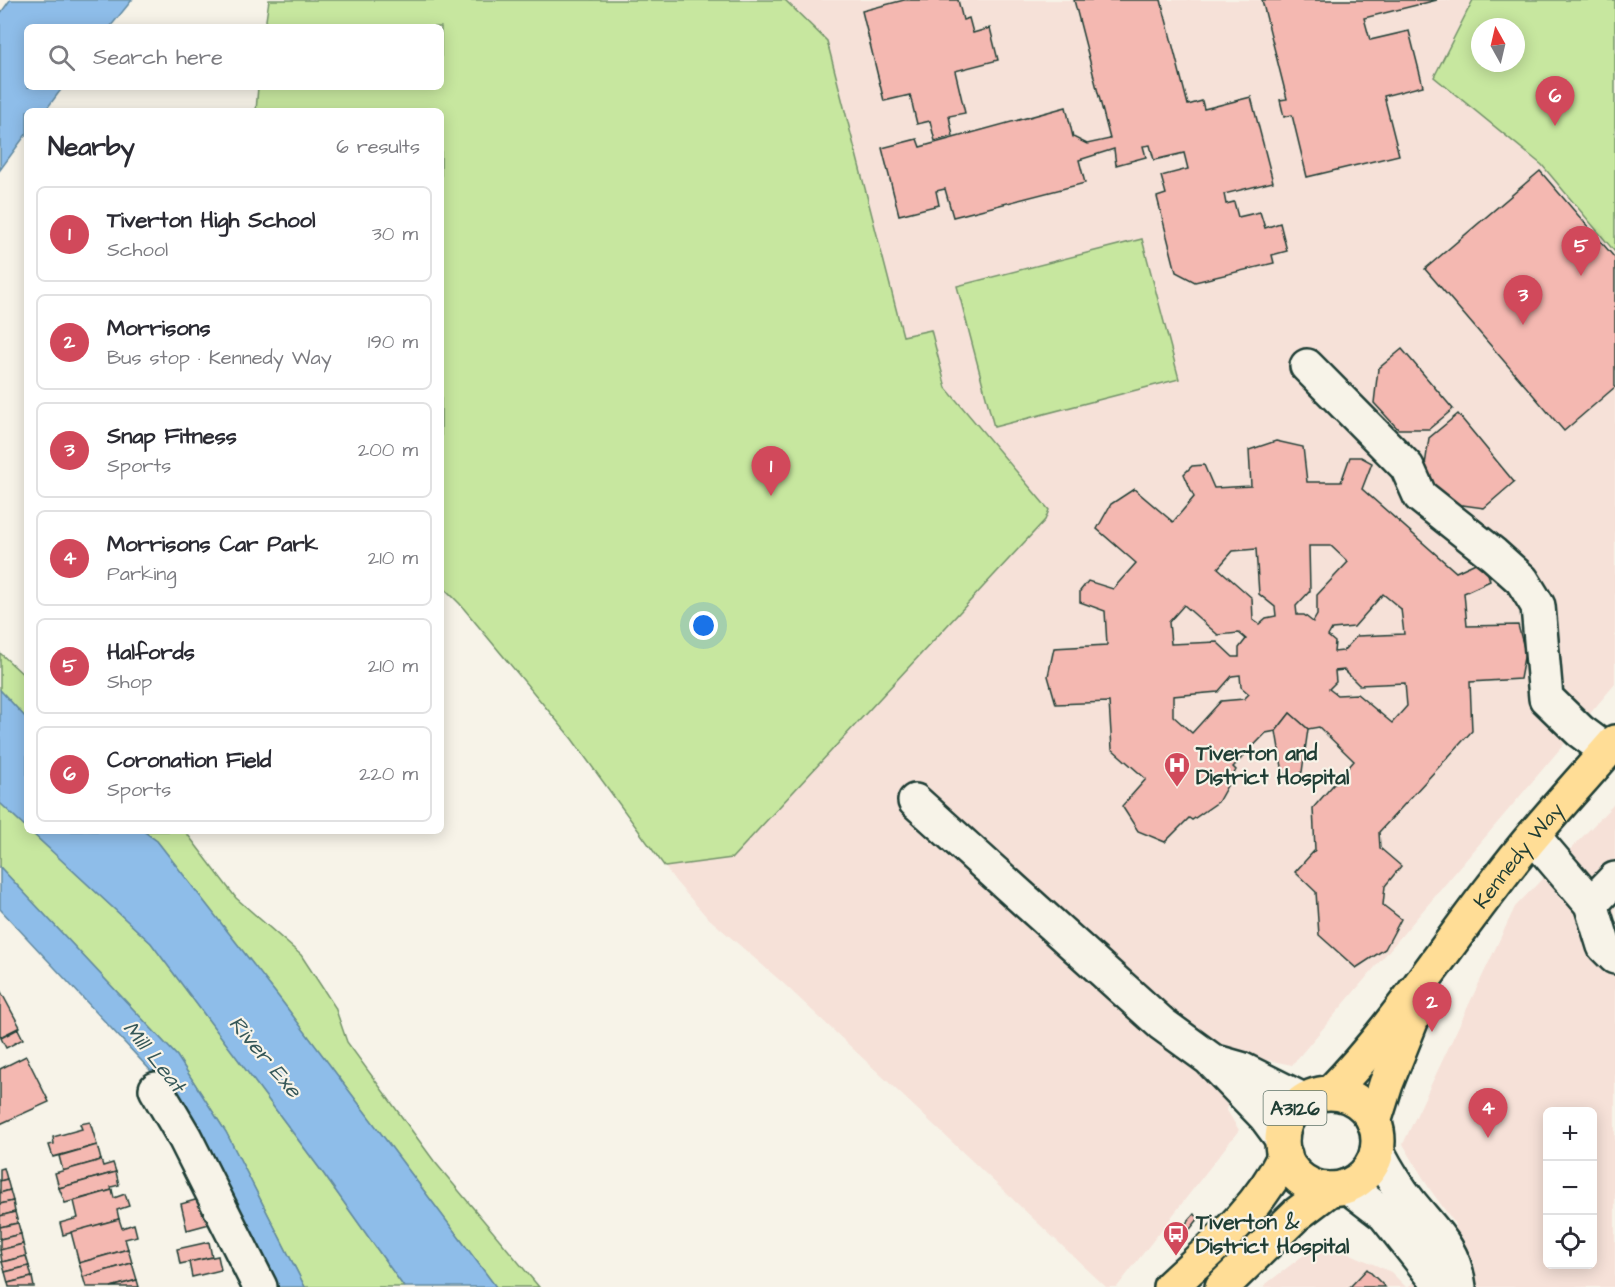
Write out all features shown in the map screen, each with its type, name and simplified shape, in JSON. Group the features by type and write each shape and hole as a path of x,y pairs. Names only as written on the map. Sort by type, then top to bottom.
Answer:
{"main road":[{"name":"Kennedy Way","path":"1318,1096 1353,1070 1429,975 1496,881 1611,747"},
{"name":"Kennedy Way","path":"1376,1137 1386,1084 1429,975"},
{"name":"A3126","path":"1170,1287 1245,1217 1273,1180 1291,1113 1318,1096 1346,1095 1363,1104 1376,1137 1366,1174 1338,1188 1297,1214 1222,1287"},
{"name":"A3126","path":"1283,1147 1287,1164 1302,1180 1338,1188"}],"street":[{"path":"1307,366 1407,467 1420,496 1522,580 1538,606 1546,698 1580,731 1611,747"},
{"path":"915,801 1162,1024 1210,1059 1265,1116 1283,1147"},
{"path":"1534,837 1591,904 1604,946 1615,957"},
{"path":"1591,904 1615,879"},
{"path":"1210,1059 1318,1096"},
{"path":"156,1089 185,1138 260,1287"},
{"path":"1376,1137 1392,1179 1449,1249 1456,1266 1460,1287"},
{"path":"1338,1188 1385,1215 1442,1287"}],"shaded area":[{"path":"269,0 1473,0 1434,77 1542,165 1615,252 1615,684 1292,1065 1267,1060 1226,1109 1239,1130 1117,1287 1106,1287 783,983 706,916 676,882 572,739 460,604 444,588 444,108 256,108 258,90 444,90 444,24 265,24"},
{"path":"1615,803 1615,1287 1409,1287 1456,1225 1429,1188 1403,1144 1515,907"},
{"path":"1322,1241 1391,1272 1406,1287 1262,1287"}],"green space":[{"path":"269,0 785,0 827,41 903,336 931,330 946,388 1049,510 1045,520 732,858 665,867 572,739 460,604 444,588 444,108 256,108 258,90 444,90 444,24 265,24"},
{"path":"1473,0 1615,0 1615,252 1542,165 1434,77"},
{"path":"1142,239 1179,379 994,427 957,286"},
{"path":"0,653 24,675 24,716 0,690"},
{"path":"0,803 24,825 24,834 33,834 151,943 323,1173 404,1287 305,1287 226,1132 177,1056 0,867"},
{"path":"147,834 187,834 236,898 301,955 335,1007 347,1042 434,1161 539,1287 496,1287 281,1000 157,841"}],"water":[{"path":"10,0 132,0 112,24 24,24 24,90 61,90 47,108 24,108 24,137 0,170 0,14"},
{"path":"0,690 24,716 24,825 0,803"},
{"name":"River Exe","path":"33,834 147,834 157,841 281,1000 496,1287 404,1287 323,1173 151,943"},
{"name":"Mill Leat","path":"0,867 177,1056 226,1132 305,1287 273,1287 164,1085 0,909"}],"building":[{"path":"904,0 958,0 963,20 969,18 973,33 990,28 998,60 955,71 965,113 949,116 953,136 935,141 930,121 917,124 910,95 884,101 862,11"},
{"path":"1074,0 1161,0 1188,105 1202,101 1204,109 1251,97 1273,182 1224,194 1226,204 1234,202 1238,217 1260,212 1265,228 1280,223 1287,251 1272,255 1274,263 1195,282 1176,272 1157,197 1166,194 1161,176 1188,169 1184,153 1154,160 1150,145 1143,146 1146,157 1116,165 1114,149 1079,160 1085,183 953,217 945,189 936,191 939,205 899,215 882,148 917,139 920,147 1066,107 1073,137 1087,144 1110,139"},
{"path":"1262,0 1437,0 1364,18 1370,40 1409,31 1423,86 1384,96 1399,155 1307,177 1292,115 1284,117 1280,100 1287,99"},
{"path":"1540,171 1615,258 1615,387 1564,431 1425,269"},
{"path":"1402,349 1453,409 1429,429 1398,429 1374,403 1378,369"},
{"path":"1458,414 1514,482 1484,508 1448,503 1424,472 1429,438"},
{"path":"1276,441 1303,447 1307,482 1341,482 1350,457 1361,457 1372,463 1362,489 1456,572 1480,561 1487,570 1490,581 1464,593 1467,626 1518,625 1525,652 1520,679 1470,682 1472,731 1379,832 1380,848 1401,866 1385,886 1383,905 1401,919 1385,949 1356,968 1319,935 1316,892 1295,872 1315,850 1313,808 1354,761 1319,727 1308,729 1290,713 1276,731 1266,733 1233,767 1236,770 1218,802 1192,820 1189,818 1165,842 1138,831 1122,806 1146,779 1112,749 1109,702 1056,704 1048,676 1054,648 1107,645 1105,611 1080,602 1080,591 1088,581 1113,589 1136,563 1097,529 1111,504 1134,489 1173,522 1194,497 1184,474 1192,466 1204,465 1214,488 1251,486 1249,450","holes":["1309,546 1331,546 1348,562 1317,595 1317,615 1313,622 1304,615 1297,615 1296,606 1310,591","1256,549 1259,594 1275,607 1276,616 1266,618 1259,624 1253,620 1252,598 1218,568 1233,551","1383,594 1401,609 1404,634 1357,636 1343,651 1334,652 1335,642 1328,636 1332,629 1354,627","1184,605 1218,635 1239,633 1246,639 1239,648 1239,657 1233,657 1217,642 1171,644 1169,622","1344,670 1359,685 1405,683 1407,706 1392,723 1357,694 1337,695 1329,689 1336,682 1335,671","1240,675 1241,687 1249,694 1244,699 1221,701 1192,733 1173,716 1173,696 1218,692 1232,676"]},
{"path":"1290,713 1308,729 1302,772 1293,777 1283,773 1276,731"},
{"path":"0,990 20,1027 0,1037"},
{"path":"18,1029 23,1039 6,1048 1,1038"},
{"path":"26,1056 49,1102 0,1124 0,1069"},
{"path":"90,1122 97,1145 53,1157 49,1145 54,1144 53,1137 82,1129 80,1124"},
{"path":"97,1145 101,1160 63,1171 59,1156"},
{"path":"101,1160 103,1166 113,1163 116,1172 59,1188 55,1173"},
{"path":"4,1168 7,1179 0,1181 0,1169"},
{"path":"116,1172 119,1185 111,1187 112,1190 65,1203 59,1188"},
{"path":"7,1179 10,1190 0,1193 0,1181"},
{"path":"10,1190 13,1201 0,1204 0,1193"},
{"path":"112,1190 114,1198 125,1194 129,1206 117,1210 119,1219 63,1235 60,1223 78,1218 74,1201"},
{"path":"206,1197 213,1223 187,1230 181,1204"},
{"path":"13,1201 15,1212 0,1216 0,1204"},
{"path":"15,1212 18,1223 0,1227 0,1216"},
{"path":"1194,1214 1199,1218 1187,1233 1182,1228"},
{"path":"119,1219 122,1228 134,1224 137,1236 125,1239 128,1249 79,1263 71,1232"},
{"path":"18,1223 21,1234 0,1239 0,1227"},
{"path":"21,1234 23,1244 0,1250 0,1239"},
{"path":"209,1242 212,1257 180,1264 177,1249"},
{"path":"23,1244 26,1256 2,1262 0,1250"},
{"path":"128,1249 132,1263 83,1277 79,1263"},
{"path":"26,1256 29,1266 5,1272 2,1262"},
{"path":"218,1256 221,1270 192,1277 189,1262"},
{"path":"132,1263 137,1280 111,1287 86,1287 83,1277"},
{"path":"29,1266 32,1277 8,1283 5,1272"},
{"path":"1367,1269 1385,1287 1350,1287"},
{"path":"32,1277 34,1287 9,1287 8,1283"},
{"path":"137,1280 139,1287 111,1287"}],"place":[{"name":"Coronation Field","path":"1555,126"},
{"name":"Halfords","path":"1581,276"},
{"name":"Snap Fitness","path":"1523,325"},
{"name":"Tiverton High School","path":"771,496"},
{"name":"Tiverton and District Hospital","path":"1177,788"},
{"name":"Morrisons","path":"1432,1032"},
{"name":"Morrisons Car Park","path":"1488,1138"},
{"name":"Tiverton & District Hospital","path":"1176,1257"}]}
